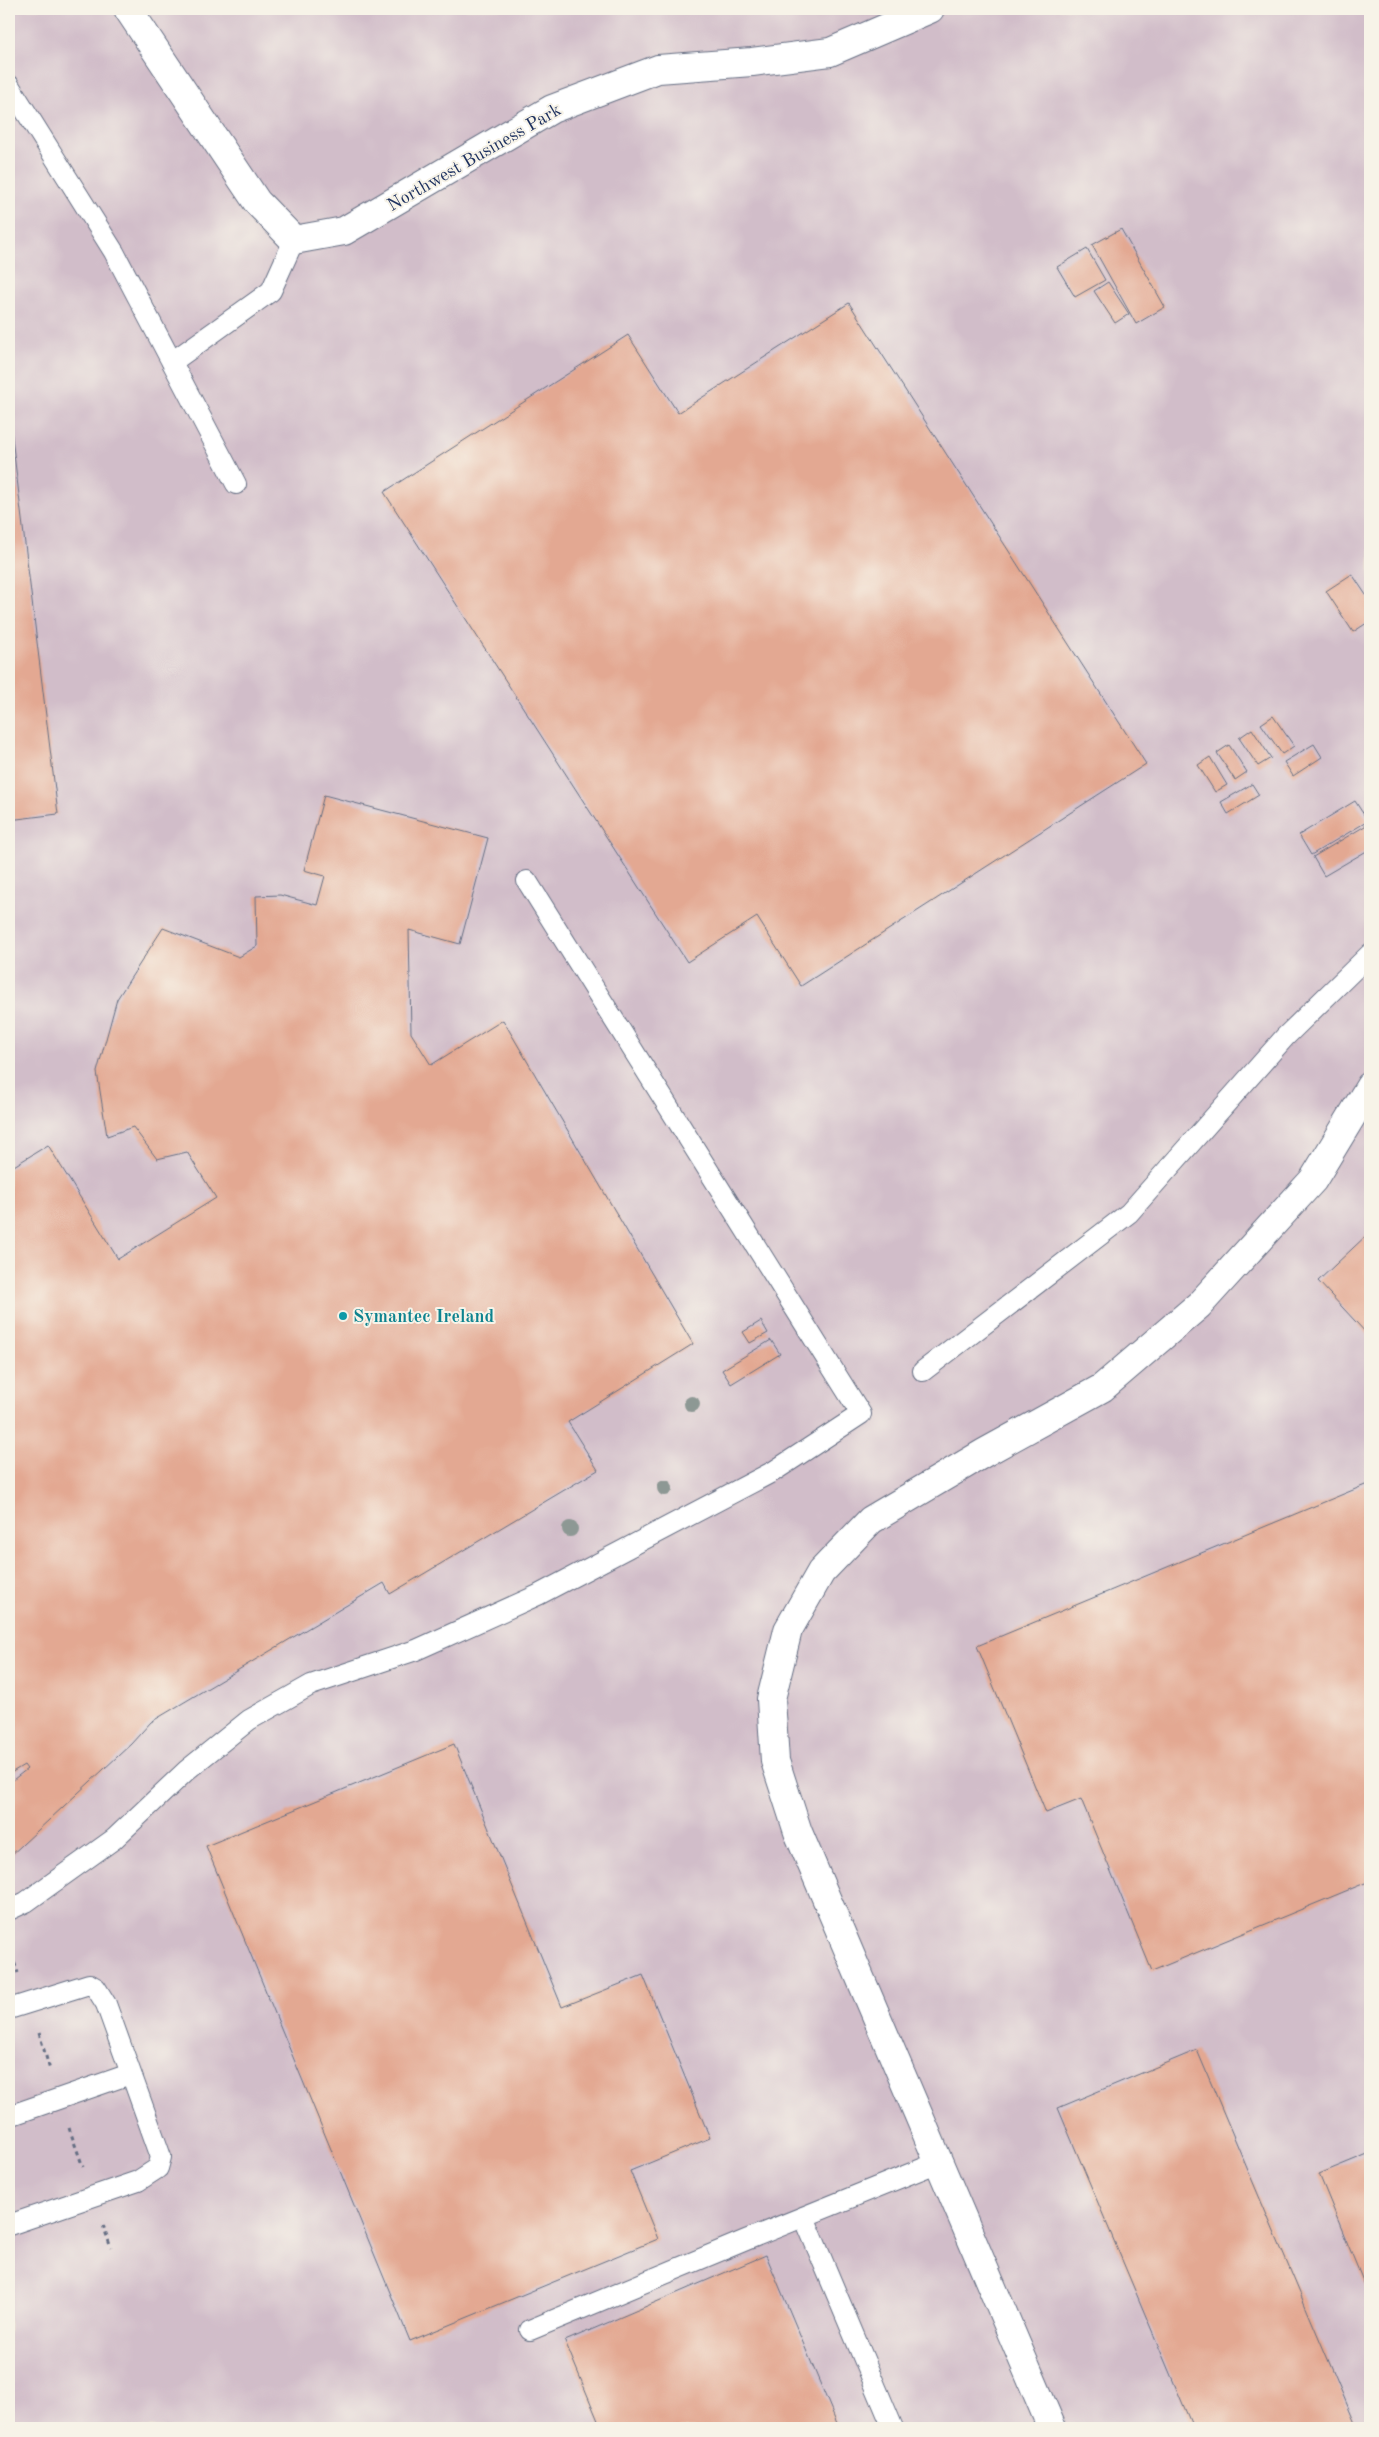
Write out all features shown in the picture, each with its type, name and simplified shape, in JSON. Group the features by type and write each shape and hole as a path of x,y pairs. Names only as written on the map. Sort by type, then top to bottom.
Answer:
{"street":[{"path":"128,9 257,202 294,240"},
{"name":"Northwest Business Park","path":"294,240 344,231 552,109 658,69 752,62 830,52 930,9"},
{"path":"1052,2428 798,1832 775,1761 772,1699 788,1630 821,1572 871,1520 984,1453 1102,1388 1200,1305 1314,1180 1370,1086"}],"lane":[{"path":"9,85 114,252 236,484"},
{"path":"172,362 271,291 294,240"},
{"path":"9,1910 26,1902 114,1839 187,1770 249,1720 311,1685 416,1650 538,1595 774,1471 861,1414 528,881"},
{"path":"923,1371 1129,1213 1285,1036 1370,954"},
{"path":"9,2009 89,1984 96,1988 106,2004 160,2157 158,2168 138,2181 9,2225"},
{"path":"9,2116 130,2074"},
{"path":"530,2330 939,2162"},
{"path":"804,2217 893,2428"}],"shaded area":[{"path":"9,9 1370,9 1370,2428 9,2428"}],"building":[{"path":"1121,229 1165,307 1136,324 1092,245"},
{"path":"1087,249 1105,280 1075,297 1057,267"},
{"path":"1108,282 1129,314 1115,323 1094,291"},
{"path":"849,303 1146,764 801,986 757,917 687,962 384,492 628,335 678,413"},
{"path":"9,413 58,814 9,820"},
{"path":"1352,574 1370,601 1370,621 1353,632 1326,591"},
{"path":"1273,716 1294,746 1282,754 1261,724"},
{"path":"1252,729 1271,758 1258,766 1239,738"},
{"path":"1314,744 1322,757 1293,776 1284,762"},
{"path":"1229,745 1247,772 1235,780 1217,753"},
{"path":"1210,757 1227,785 1215,792 1198,765"},
{"path":"1252,784 1259,795 1228,814 1221,802"},
{"name":"Symantec Ireland","path":"324,795 488,838 460,944 409,930 411,1033 431,1065 503,1020 693,1344 568,1422 598,1470 390,1594 384,1583 151,1722 131,1744 9,1857 9,1783 27,1769 24,1765 9,1774 9,1169 48,1145 118,1259 216,1198 187,1152 157,1159 133,1127 107,1136 97,1072 117,999 163,928 239,957 257,946 256,896 280,895 317,905 325,876 304,870"},
{"path":"1355,801 1368,821 1311,855 1299,835"},
{"path":"1370,823 1370,849 1324,876 1313,857"},
{"path":"1370,1232 1370,1333 1368,1335 1318,1281"},
{"path":"761,1321 768,1333 750,1343 743,1332"},
{"path":"771,1340 780,1354 731,1384 722,1370"},
{"path":"1370,1483 1370,1881 1152,1971 1081,1799 1046,1813 977,1646"},
{"path":"454,1744 562,2007 643,1975 710,2138 630,2171 658,2239 410,2341 206,1846"},
{"path":"1197,2050 1357,2428 1193,2428 1058,2108"},
{"path":"1370,2153 1370,2298 1319,2174"},
{"path":"766,2255 839,2428 601,2428 565,2341"}],"place":[{"name":"Symantec Ireland","path":"343,1316"}]}
